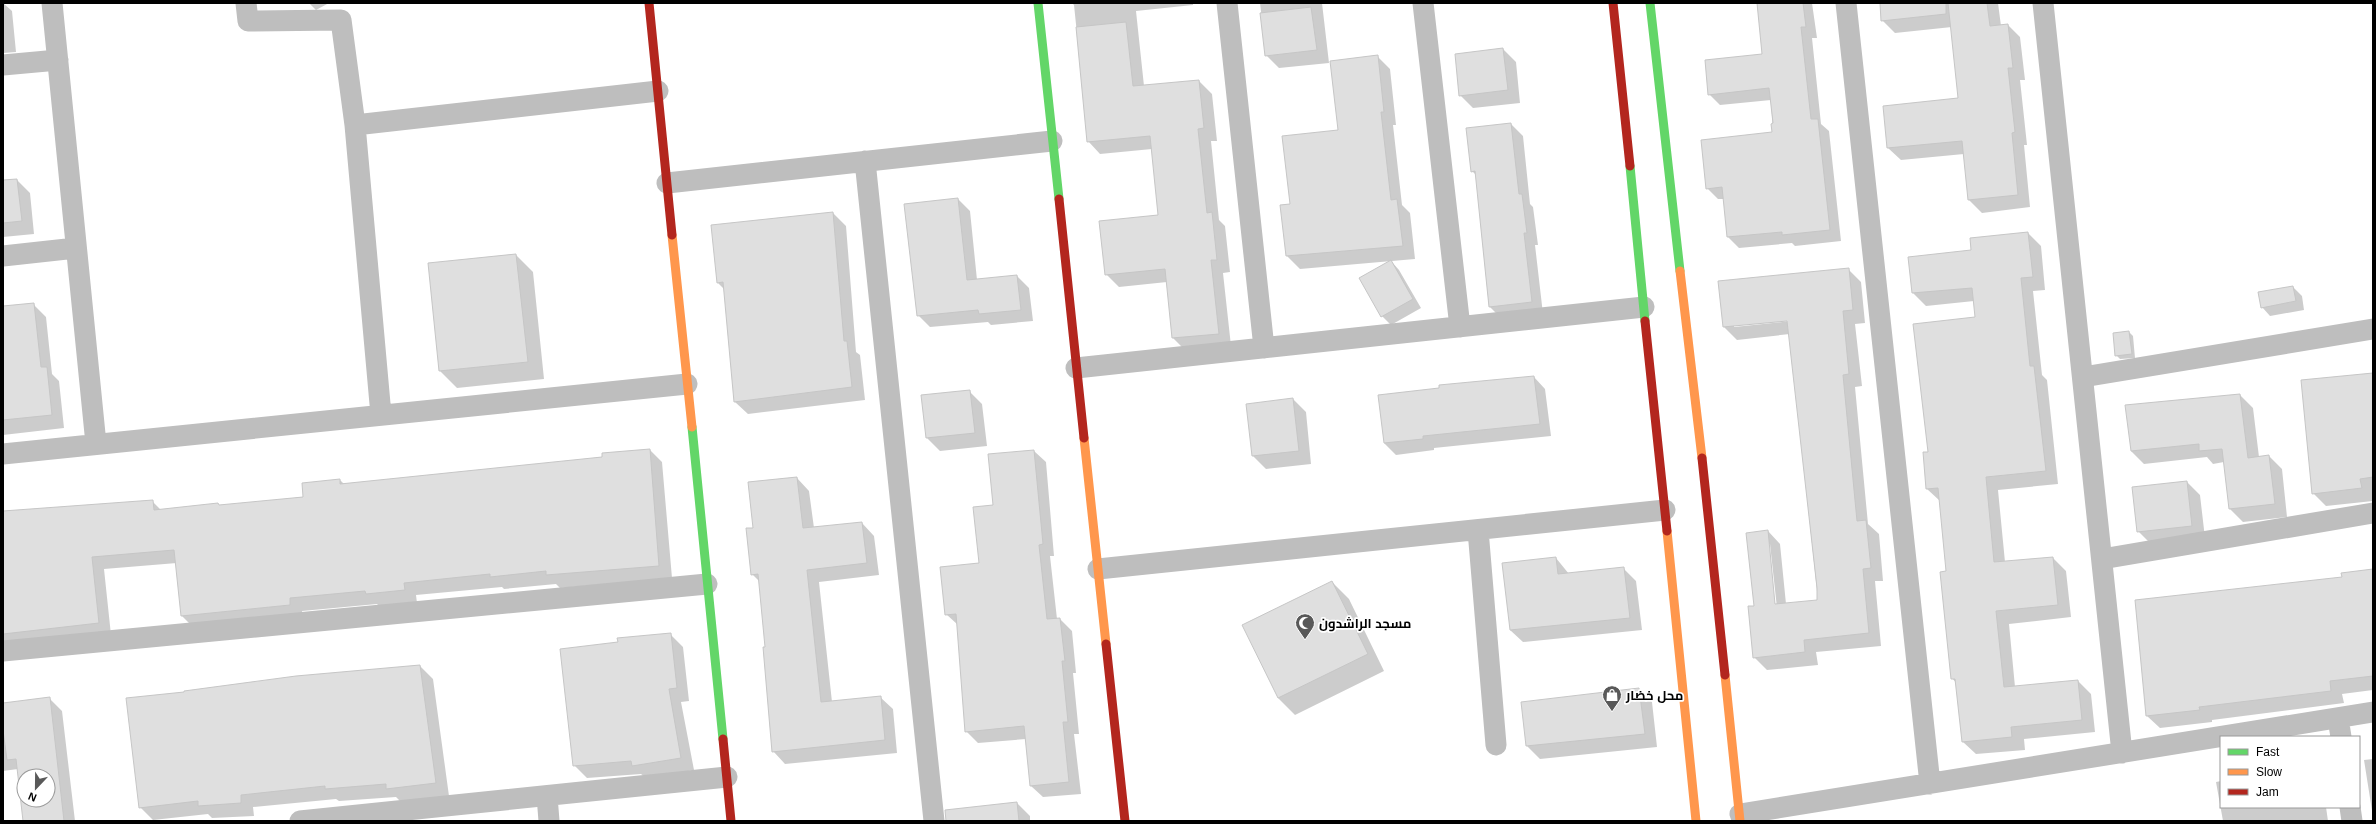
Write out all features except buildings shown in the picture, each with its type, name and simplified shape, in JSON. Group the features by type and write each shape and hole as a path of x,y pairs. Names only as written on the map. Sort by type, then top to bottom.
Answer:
{"street":[{"path":"52,3 96,444"},
{"path":"246,3 248,21 341,20 355,125 381,415"},
{"path":"649,3 731,821"},
{"path":"1038,3 1125,821"},
{"path":"1227,3 1264,348"},
{"path":"1423,3 1460,327"},
{"path":"1613,3 1696,821"},
{"path":"1650,3 1707,507 1740,818 1930,784 2122,753 2220,742"},
{"path":"1846,3 1930,784"},
{"path":"2043,3 2122,753"},
{"path":"3,65 58,60"},
{"path":"355,125 658,91"},
{"path":"667,183 1052,141"},
{"path":"864,161 934,821"},
{"path":"3,256 76,248"},
{"path":"1076,368 1644,307"},
{"path":"2083,377 2373,329"},
{"path":"3,454 687,384"},
{"path":"1098,569 1665,510"},
{"path":"2102,559 2373,513"},
{"path":"1478,530 1496,745"},
{"path":"3,651 707,584"},
{"path":"2270,736 2339,728 2373,712"},
{"path":"300,821 726,777"},
{"path":"547,796 549,821"},
{"path":"2350,808 2352,821"}],"traffic: fast":[{"path":"1038,3 1059,199"},
{"path":"1650,3 1680,271"},
{"path":"1630,166 1645,321"},
{"path":"692,427 723,739"}],"traffic: slow":[{"path":"672,235 692,427"},
{"path":"1680,271 1702,458"},
{"path":"1084,438 1106,644"},
{"path":"1667,531 1696,821"},
{"path":"1725,675 1740,821"}],"traffic: jam":[{"path":"649,3 672,235"},
{"path":"1613,3 1630,166"},
{"path":"1059,199 1084,438"},
{"path":"1645,321 1667,531"},
{"path":"1702,458 1725,675"},
{"path":"1106,644 1125,821"},
{"path":"723,739 731,821"}],"place":[{"name":"مسجد الراشدون","path":"1305,640"},
{"name":"محل خضار","path":"1612,712"}]}
